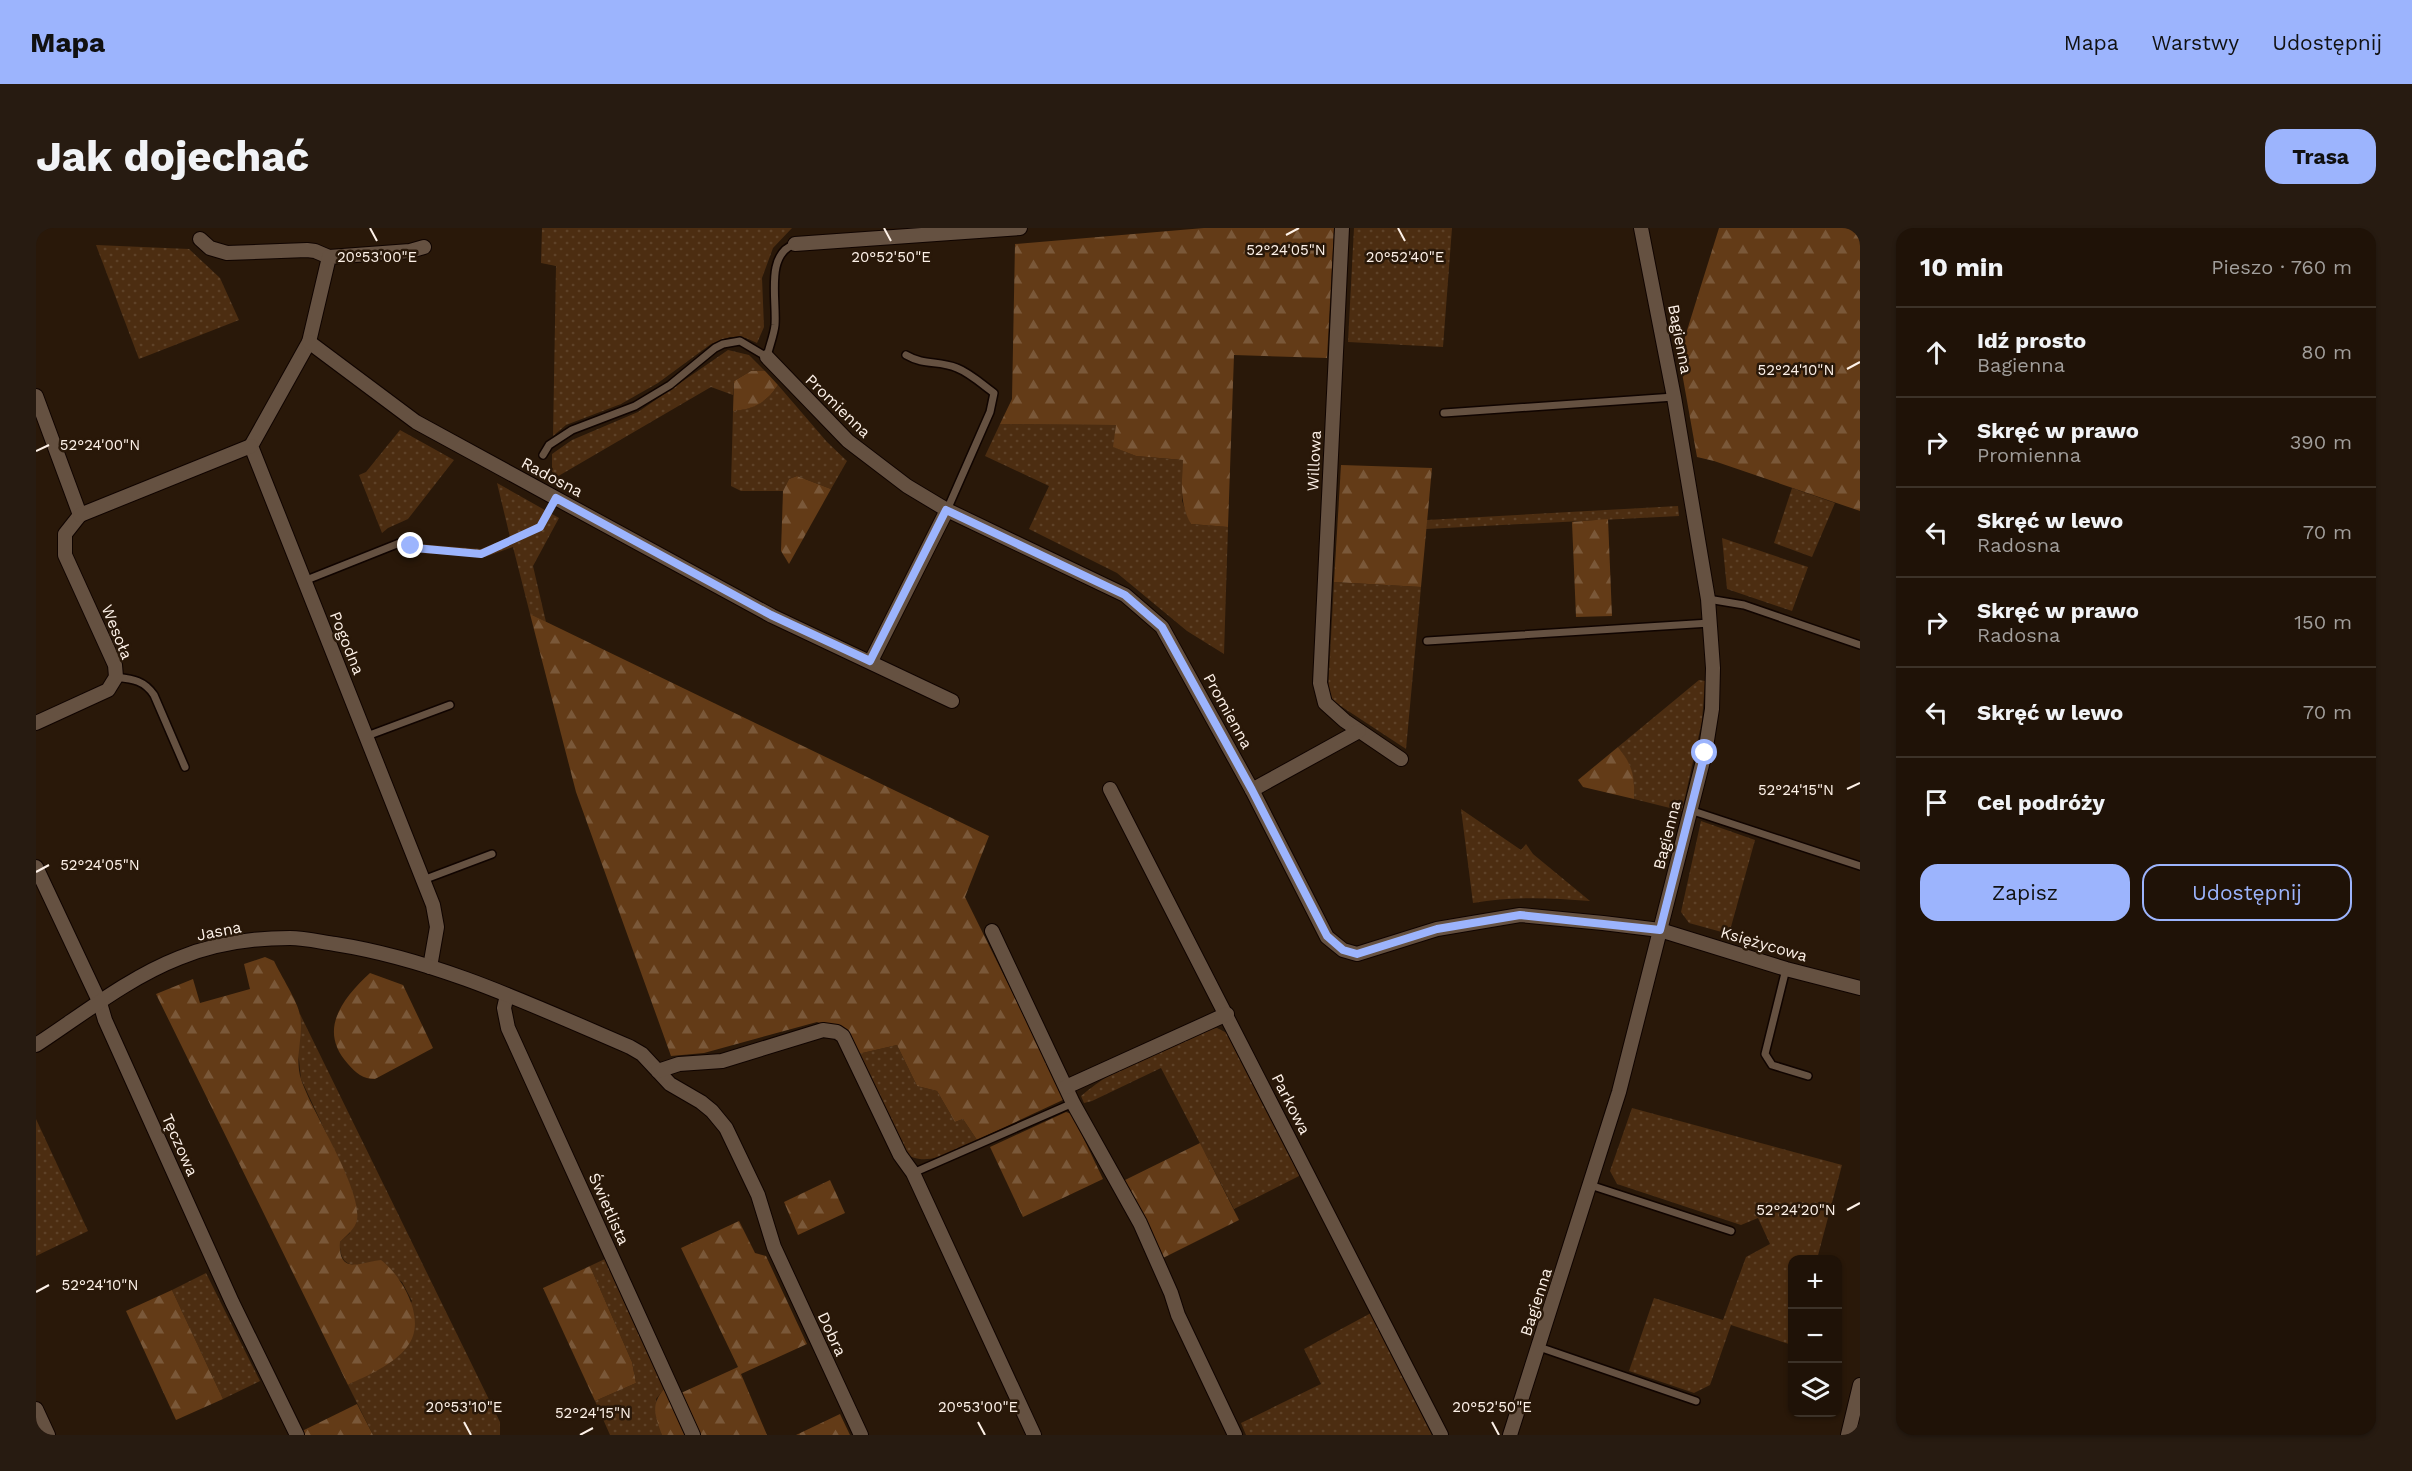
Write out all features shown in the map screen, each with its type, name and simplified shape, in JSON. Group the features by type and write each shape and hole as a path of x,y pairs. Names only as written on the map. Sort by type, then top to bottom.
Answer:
{"street":[{"path":"795,244 1020,228"},
{"name":"Willowa","path":"1342,228 1320,683 1325,703 1359,731"},
{"name":"Bagienna","path":"1510,1435 1619,1092 1713,709 1708,599 1674,397 1641,228"},
{"path":"200,239 210,248 227,253 307,250 329,257 410,251 423,247"},
{"path":"36,396 80,515 251,446 309,342 329,257"},
{"name":"Radosna","path":"309,342 416,422 771,615 952,702"},
{"name":"Promienna","path":"766,357 848,441 907,486 946,510 1125,595 1162,627 1252,790 1327,936 1343,950 1357,954 1437,929 1520,915 1660,930"},
{"name":"Pogodna","path":"251,446 367,736 437,919 430,967"},
{"path":"870,661 946,510"},
{"name":"Wesoła","path":"36,723 108,690 116,677 115,666 66,555 65,534 80,515"},
{"path":"1252,790 1359,731 1401,759"},
{"name":"Parkowa","path":"1110,789 1441,1435"},
{"name":"Tęczowa","path":"36,867 100,1003 105,1020 227,1291 297,1435"},
{"name":"Księżycowa","path":"1660,930 1786,969 1860,988"},
{"path":"992,931 1073,1103 1140,1224 1171,1293 1178,1315 1234,1435"},
{"name":"Jasna","path":"36,1045 160,966 181,957 228,944 291,938 359,948 430,967 507,995 630,1047 642,1054 658,1071"},
{"name":"Świetlista","path":"507,995 504,1008 508,1028 693,1435"},
{"path":"1066,1087 1227,1014"},
{"path":"658,1071 679,1064 722,1061 823,1030 837,1032 843,1036 900,1155 913,1173 1034,1435"},
{"name":"Dobra","path":"658,1071 670,1084 701,1102 719,1118 758,1195 774,1247 861,1435"},
{"path":"1848,1435 1860,1385"},
{"path":"36,1408 48,1435"}],"lane":[{"path":"543,455 549,445 572,430 635,406 670,385 723,344 740,341 766,357 775,327 777,260 785,247 795,244"},
{"path":"906,355 922,363 940,363 960,369 994,393 990,412 946,510"},
{"path":"1443,414 1674,397"},
{"path":"304,581 408,540"},
{"path":"1708,599 1744,605 1860,645"},
{"path":"1427,641 1710,623"},
{"path":"116,677 137,680 148,686 185,767"},
{"path":"367,736 450,705"},
{"path":"1690,810 1860,866"},
{"path":"423,880 492,854"},
{"path":"1786,969 1765,1054 1772,1065 1808,1076"},
{"path":"913,1173 1073,1103"},
{"path":"1590,1185 1731,1231"},
{"path":"1539,1347 1696,1401"}],"path":[{"path":"408,540 415,548 481,554 540,527 556,498"}],"shaded area":[{"path":"542,228 792,228 773,248 762,278 764,327 757,343 746,338 730,337 711,344 658,383 621,404 566,425 553,436 556,266 541,263"},
{"path":"1354,228 1452,228 1443,347 1348,342"},
{"path":"96,245 189,249 220,278 239,320 139,359"},
{"path":"728,350 749,355 765,371 751,371 734,381 733,395 711,387 555,478 552,471 552,454 572,440 638,412"},
{"path":"778,385 827,442 847,461 831,489 797,476 789,479 783,491 741,491 731,486 733,411 747,409 758,404"},
{"path":"1000,424 1116,425 1114,447 1136,456 1183,460 1182,501 1191,524 1228,527 1224,654 1187,631 1117,573 1029,529 1049,486 985,456"},
{"path":"400,430 454,460 408,519 382,533 359,475 366,472"},
{"path":"497,483 559,518 533,566 546,622 530,614 513,547 485,557 420,553 418,544 481,549 510,537"},
{"path":"1792,488 1835,503 1812,557 1774,543"},
{"path":"1678,506 1679,516 1426,529 1427,520"},
{"path":"1722,538 1808,567 1792,611 1727,589"},
{"path":"1334,582 1421,587 1406,749 1333,701 1328,692"},
{"path":"1699,680 1705,681 1702,721 1682,811 1634,799 1631,771 1618,747"},
{"path":"1461,809 1521,850 1526,844 1533,854 1590,901 1532,898 1473,903"},
{"path":"1701,821 1755,840 1729,934 1689,923 1681,912"},
{"path":"300,1014 500,1422 500,1435 373,1435 348,1385 373,1372 412,1301 402,1282 375,1261 355,1265 345,1261 342,1257 340,1242 350,1233 347,1178 301,1079 298,1050"},
{"path":"1217,1028 1231,1035 1301,1175 1234,1209 1161,1068 1092,1101 1084,1103 1081,1096 1126,1066"},
{"path":"897,1045 917,1086 937,1091 955,1122 963,1119 977,1140 950,1153 930,1159 912,1157 903,1152 858,1054"},
{"path":"1632,1108 1842,1165 1818,1255 1788,1255 1788,1344 1731,1325 1710,1385 1694,1393 1629,1371 1654,1298 1723,1320 1746,1257 1770,1244 1758,1218 1741,1225 1617,1184 1610,1171"},
{"path":"36,1119 88,1231 36,1256"},
{"path":"607,1258 665,1388 656,1399 662,1435 610,1435 595,1401 636,1383 632,1362 590,1266"},
{"path":"206,1273 260,1381 223,1399 172,1290"},
{"path":"1371,1313 1432,1435 1246,1435 1241,1423 1321,1384 1304,1349"}],"green space":[{"path":"1204,228 1334,228 1327,358 1234,355 1228,527 1191,524 1183,501 1183,460 1136,456 1113,447 1116,425 1000,424 1012,399 1015,244"},
{"path":"1719,228 1860,228 1860,511 1697,457 1679,356"},
{"path":"751,371 765,371 778,385 759,404 733,411 734,381"},
{"path":"1341,465 1432,468 1421,587 1334,582"},
{"path":"797,476 831,489 789,564 781,551 783,491 789,479"},
{"path":"1608,519 1612,616 1576,617 1572,522"},
{"path":"530,614 989,836 965,897 1065,1099 977,1140 963,1119 955,1122 937,1091 917,1086 897,1045 858,1054 849,1033 817,1022 704,1053 671,1056 576,792"},
{"path":"1618,747 1632,771 1634,799 1583,787 1578,780"},
{"path":"265,957 274,961 299,1009 301,1023 298,1063 301,1079 352,1189 357,1220 340,1242 340,1253 347,1263 359,1264 381,1260 404,1288 414,1313 413,1336 407,1347 380,1369 348,1385 156,994 193,979 200,1003 250,989 244,964"},
{"path":"370,973 403,985 433,1048 375,1079 363,1077 351,1067 339,1051 334,1027 343,1004"},
{"path":"1066,1112 1072,1114 1103,1179 1023,1217 990,1147"},
{"path":"1200,1143 1239,1220 1161,1259 1123,1181"},
{"path":"830,1180 845,1213 798,1235 784,1202"},
{"path":"739,1221 755,1253 766,1256 807,1344 741,1374 767,1435 701,1435 681,1393 738,1367 681,1248"},
{"path":"590,1266 632,1362 636,1383 595,1401 543,1288"},
{"path":"172,1290 223,1399 176,1420 126,1311"},
{"path":"665,1388 687,1435 662,1435 655,1410 657,1400"},
{"path":"357,1404 373,1435 302,1435 300,1432"},
{"path":"840,1414 850,1435 796,1435"}],"route":[{"path":"411,546 481,554 540,527 556,498 771,615 870,661 946,510 1125,595 1162,627 1252,790 1327,936 1343,950 1357,954 1437,929 1520,915 1660,930 1705,753"}]}
